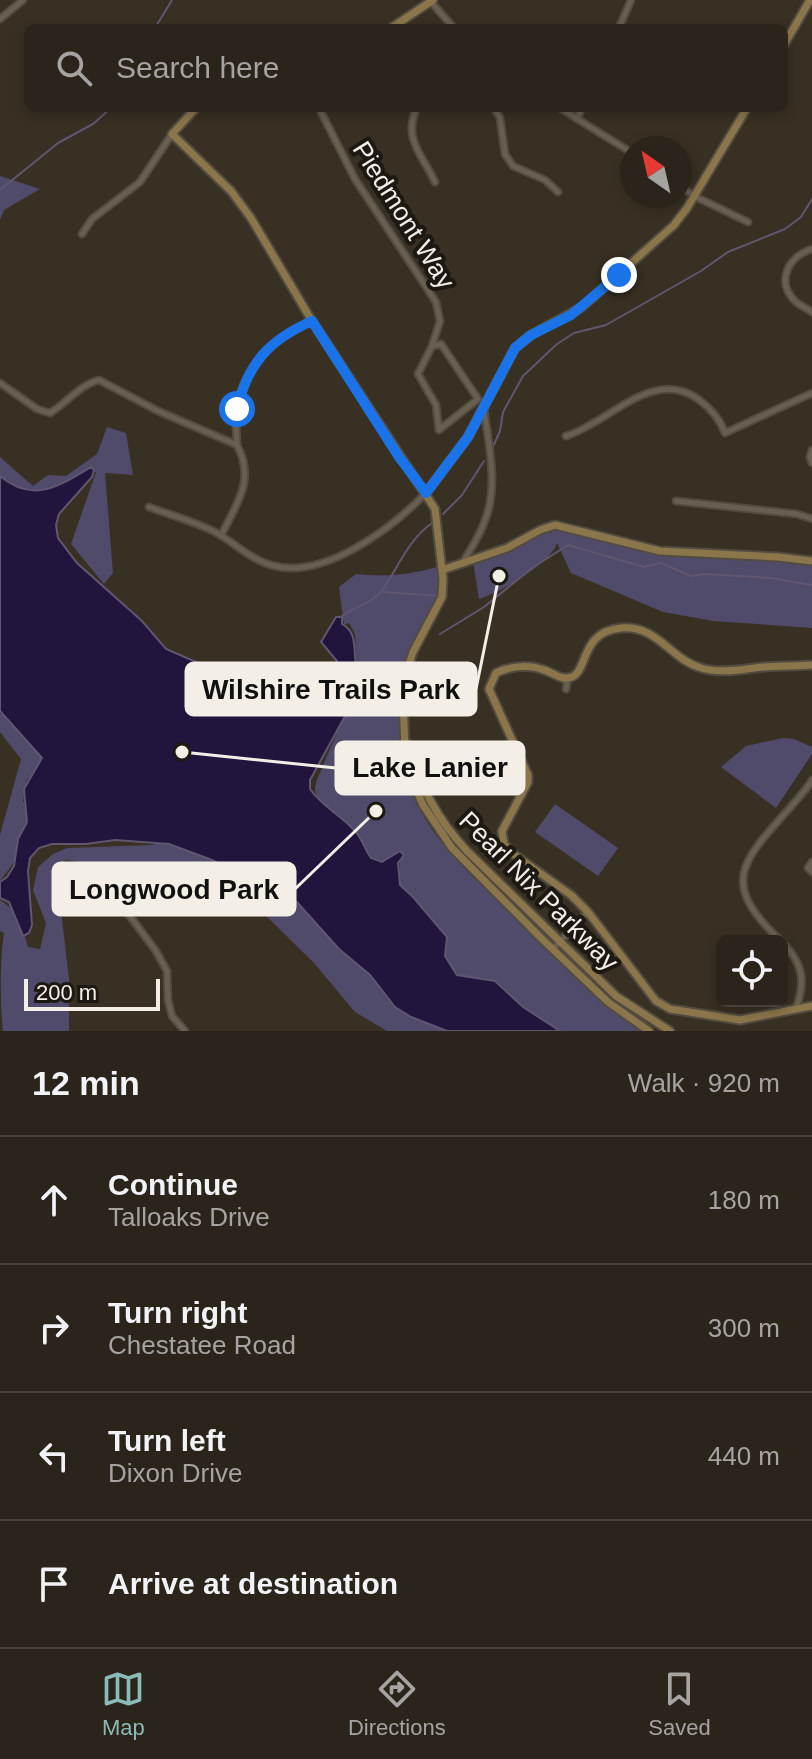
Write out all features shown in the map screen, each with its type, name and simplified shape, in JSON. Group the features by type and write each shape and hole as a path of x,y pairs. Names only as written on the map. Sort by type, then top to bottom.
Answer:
{"street":[{"path":"0,19 23,0"},
{"path":"397,24 431,0 451,24"},
{"path":"621,24 631,0"},
{"path":"788,38 810,0"},
{"path":"82,234 92,219 140,182 172,134 192,112"},
{"name":"Piedmont Way","path":"321,112 349,169 436,302 440,321 418,374 436,405 439,430 478,399 441,344 432,346"},
{"path":"415,112 412,119 413,143 435,182"},
{"path":"496,112 505,154 513,166 545,180 558,192"},
{"path":"566,112 620,146"},
{"path":"577,119 580,112"},
{"path":"149,507 221,536 267,564 306,568 326,563 369,539 408,511 426,493 459,450 484,410 509,357 521,342 571,315 588,302 674,225 745,112"},
{"name":"Pearl Nix Parkway","path":"172,134 231,191 248,213 312,321 399,457 426,493 436,514 442,597 406,673 402,726 411,777 435,825 452,848 555,945 616,996 670,1031"},
{"path":"694,196 748,222"},
{"path":"812,249 793,259 785,280 792,298 812,312"},
{"path":"221,536 245,486 242,456 237,445 236,413 243,383 250,370 280,337 312,321"},
{"path":"0,383 37,409 50,413 73,394 99,380 158,411 237,445"},
{"path":"566,436 656,390 678,389 686,392 717,417 725,433 812,393"},
{"path":"462,563 485,522 490,500 492,469 484,410"},
{"path":"812,450 812,463"},
{"path":"676,501 797,514 812,519"},
{"path":"442,570 507,548 555,525 660,551 812,561"},
{"path":"564,679 578,673 595,637 624,628 654,635 681,659 706,670 812,665"},
{"path":"566,689 564,679 544,670 525,667 500,671 492,677 491,696 528,771 528,782 502,831 502,841 512,853 556,882 588,912 650,995 664,1007 740,1020 812,1006"},
{"path":"774,935 749,906 744,887 744,869 755,848 812,780"},
{"path":"812,862 808,868 812,872"},
{"path":"74,884 112,902 129,915 165,964 172,1016 185,1031"},
{"path":"555,945 588,912"},
{"name":"Pearl Nix Parkway","path":"555,945 608,1002 649,1031"},
{"path":"788,948 802,972 796,1008"}],"shaded area":[{"path":"0,176 40,189 4,210 0,220"},
{"path":"107,427 126,433 133,475 105,473 113,573 104,584 71,544 96,472 83,473 42,493 28,493 0,476 0,457 33,486 48,475 66,476 97,454"},
{"path":"91,467 94,470 92,477 59,514 56,525 58,538 77,563 142,621 166,649 235,679 248,681 298,667 336,665 337,661 321,642 336,617 342,617 342,624 353,637 357,667 367,688 357,708 344,718 310,780 310,789 353,829 371,858 382,862 400,851 404,855 398,863 400,885 447,937 445,956 457,975 495,981 523,1007 560,1031 447,1031 411,1017 395,1007 370,975 339,949 297,902 212,860 169,844 115,840 52,844 39,848 30,858 32,925 29,933 23,936 9,902 0,898 0,882 14,866 18,839 27,822 24,789 42,758 0,711 0,476 24,489 46,489"},
{"path":"569,524 641,546 812,558 812,628 713,621 663,612 571,573 557,543 535,568 499,591 479,599 473,562 542,531 552,533 549,525"},
{"path":"437,567 438,592 410,650 401,691 401,749 406,776 417,804 448,851 592,992 642,1031 547,1031 495,981 458,975 445,956 434,921 400,885 399,851 382,862 371,858 358,835 319,799 307,806 317,798 316,782 344,718 357,708 367,688 357,664 354,632 349,623 344,625 339,587 356,574 397,575"},
{"path":"0,714 6,714 49,758 27,780 23,801 36,823 18,857 0,881 0,835 21,759 0,732"},
{"path":"783,738 812,747 812,754 776,808 721,767 746,746"},
{"path":"555,804 618,848 598,876 535,832"},
{"path":"176,837 271,880 462,1031 387,1031 355,1012 314,963 251,901 141,871 65,860 58,885 69,979 69,1031 3,1031 1,982 4,933 0,931 0,900 15,915 28,947 40,949 46,923 33,890 38,867 53,854 67,848 152,845"}],"waterway":[{"path":"157,24 172,0"},
{"path":"0,190 58,143 93,124 106,112"},
{"path":"492,449 500,431 503,412 523,376 557,344 574,333 606,325 701,271 728,252 785,229 801,217 812,199"},
{"path":"443,514 462,495 484,461"},
{"path":"341,617 379,594 410,545 432,523"},
{"path":"440,634 484,607 532,568 568,545 644,567 661,563 691,576 771,578 812,585"},
{"path":"383,592 440,596"}],"place":[{"name":"Wilshire Trails Park","path":"499,576"},
{"name":"Lake Lanier","path":"182,752"},
{"name":"Longwood Park","path":"376,811"}],"route":[{"path":"237,409 243,383 265,351 294,328 312,321 399,457 426,493 468,437 515,348 531,335 571,315 619,275"}]}
